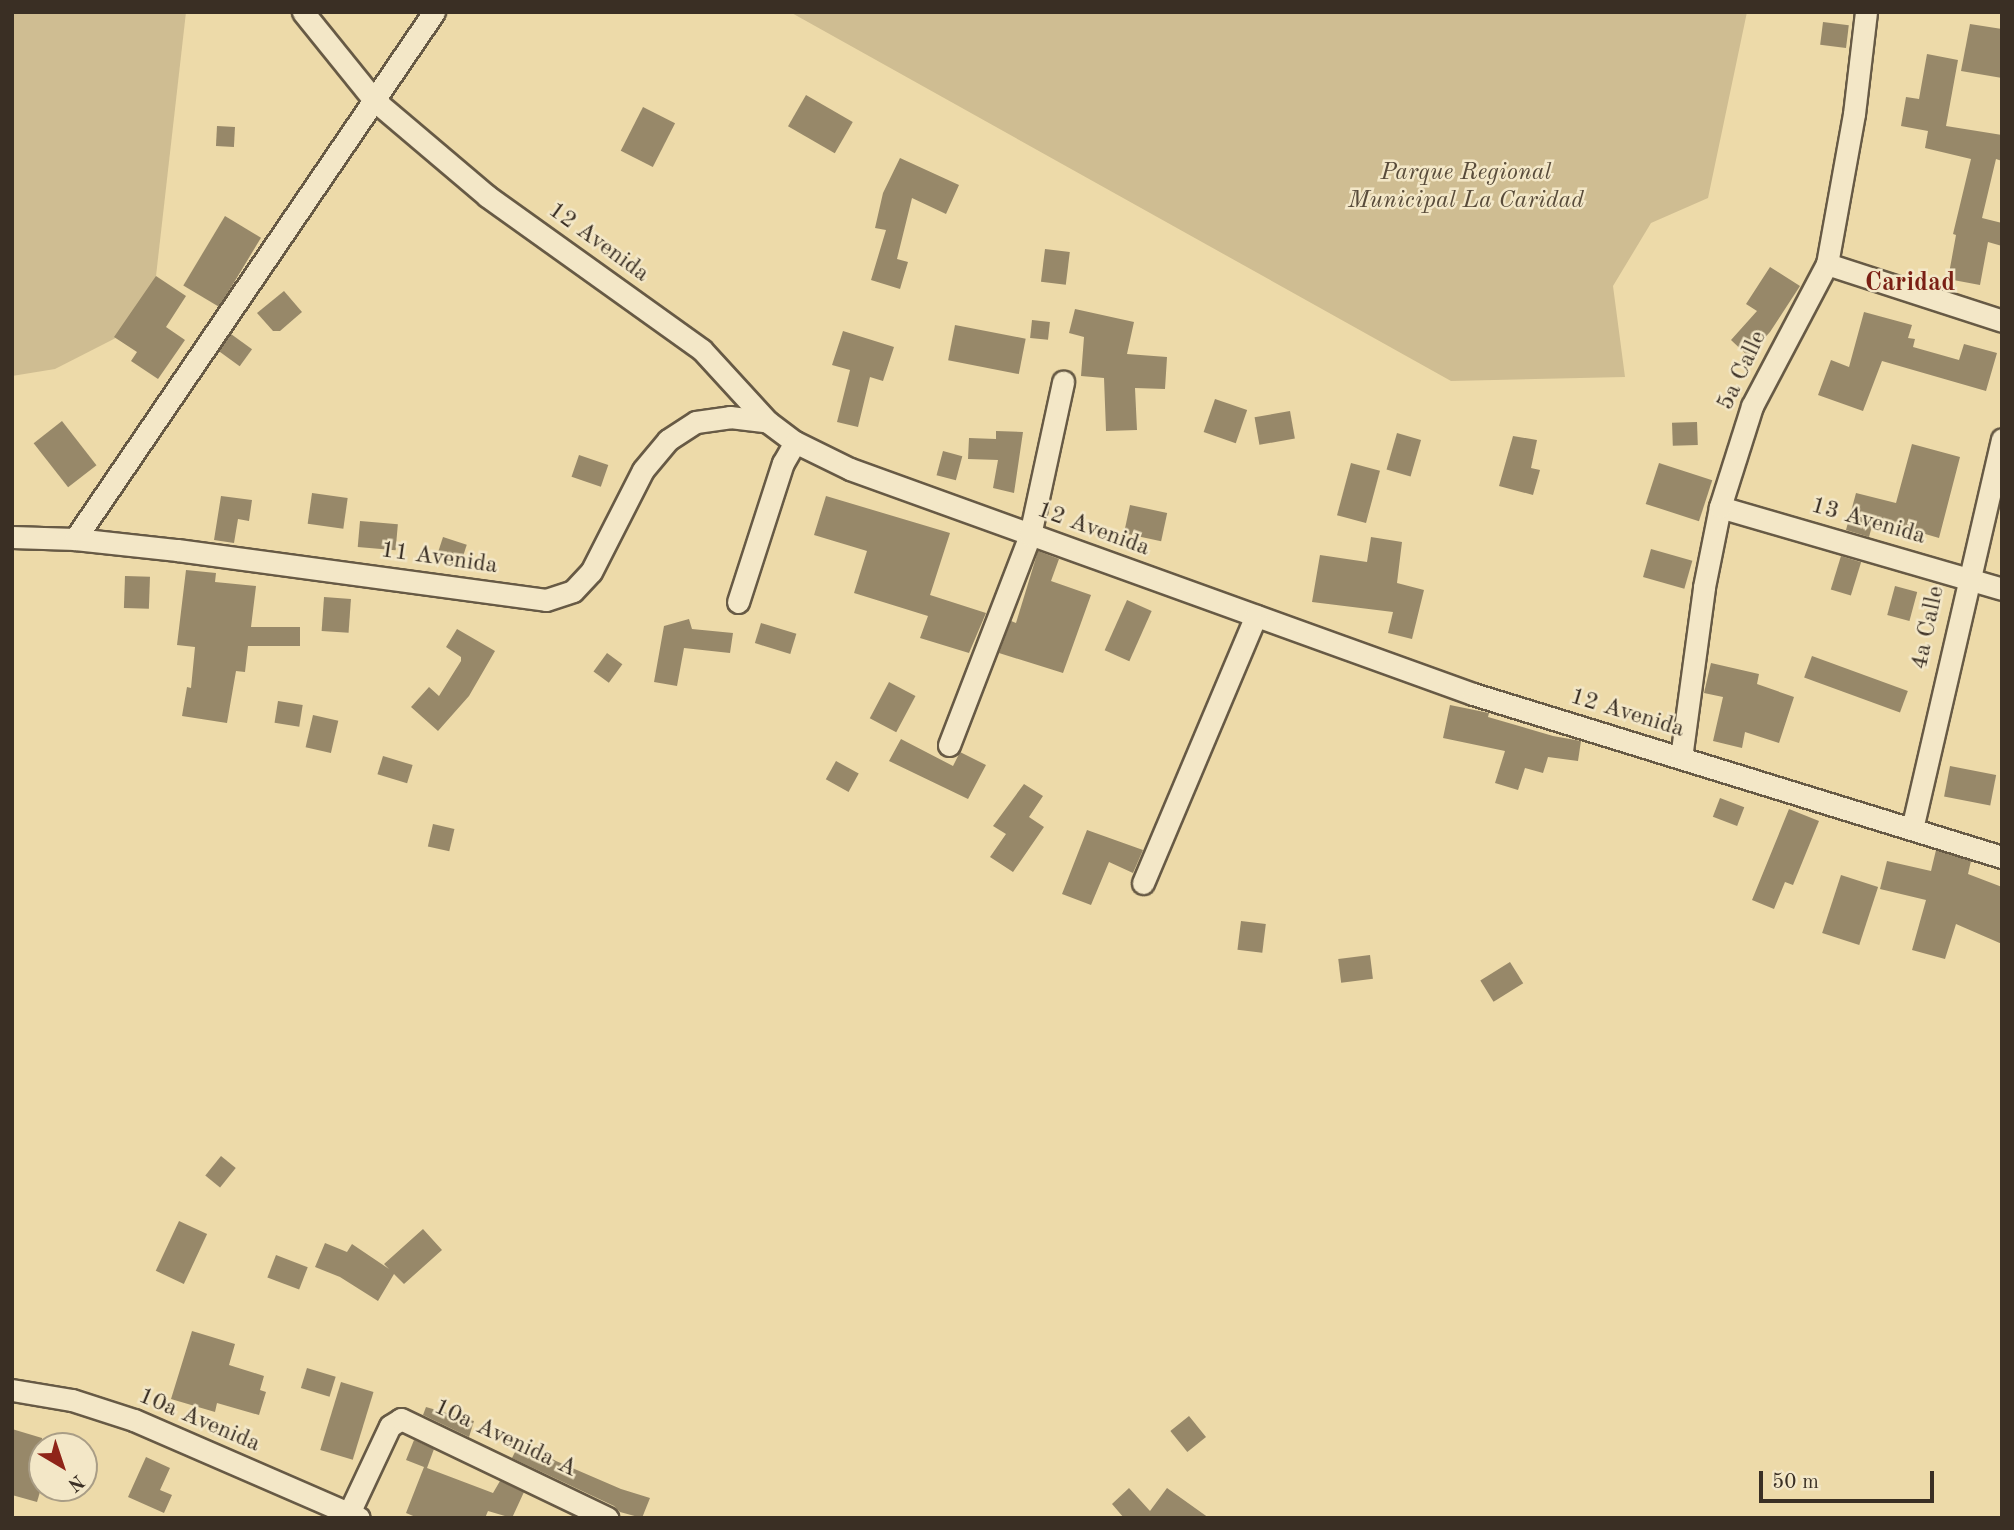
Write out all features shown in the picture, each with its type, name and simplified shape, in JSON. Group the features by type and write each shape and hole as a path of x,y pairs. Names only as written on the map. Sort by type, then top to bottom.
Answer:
{"street":[{"name":"12 Avenida","path":"303,12 374,100 487,196 702,350 768,422 795,442 850,469 1473,694 2002,857"},
{"path":"75,539 434,12"},
{"name":"5a Calle","path":"1681,758 1704,587 1720,507 1752,406 1827,264 1854,114 1866,12"},
{"path":"1827,264 2002,321"},
{"path":"949,745 1030,535 1063,382"},
{"name":"11 Avenida","path":"12,537 75,539 177,550 546,600 573,592 591,572 643,470 668,440 696,422 730,417 768,422"},
{"name":"4a Calle","path":"1912,830 1967,578 2002,439"},
{"path":"738,602 783,463 795,442"},
{"name":"13 Avenida","path":"1720,507 2002,589"},
{"path":"1143,883 1256,616"},
{"name":"10a Avenida","path":"12,1390 72,1400 134,1420 354,1516"},
{"name":"10a Avenida A","path":"354,1516 390,1426 401,1419 608,1518"}],"green space":[{"path":"12,12 186,12 151,320 55,369 12,376"},
{"name":"Parque Regional Municipal La Caridad","path":"790,12 1747,12 1708,198 1651,223 1613,286 1625,377 1451,381"}],"building":[{"path":"1823,22 1849,25 1846,48 1820,45"},
{"path":"1970,24 2002,29 2002,78 1961,71"},
{"path":"1927,54 1958,60 1946,126 2002,135 2002,161 1996,159 1982,218 2002,223 2002,246 1988,242 1980,285 1948,279 1956,235 1953,234 1971,159 1925,148 1928,131 1901,126 1906,97 1919,99"},
{"path":"806,95 853,122 835,153 788,126"},
{"path":"643,107 675,123 653,167 621,151"},
{"path":"217,126 235,127 234,147 216,146"},
{"path":"900,158 959,185 946,214 912,198 897,259 908,262 900,289 871,280 886,230 875,228 883,193"},
{"path":"225,216 261,238 219,307 183,285"},
{"path":"1045,249 1070,252 1066,285 1041,282"},
{"path":"1770,267 1800,286 1770,332 1748,356 1731,340 1757,311 1746,304"},
{"path":"156,276 186,296 166,327 185,340 158,379 131,361 137,352 114,337"},
{"path":"284,291 302,312 280,331 273,331 257,313"},
{"path":"1075,309 1134,322 1127,354 1167,357 1165,389 1135,388 1137,430 1106,431 1104,378 1081,376 1084,337 1069,333"},
{"path":"1864,312 1912,325 1908,338 1915,339 1913,347 1959,360 1964,344 1997,353 1986,391 1882,361 1863,411 1818,395 1831,360 1849,367"},
{"path":"1032,320 1050,322 1048,340 1030,338"},
{"path":"955,325 1026,339 1019,374 948,360"},
{"path":"843,331 894,347 883,381 870,377 858,427 837,422 850,370 832,365"},
{"path":"231,334 252,349 240,366 219,351"},
{"path":"1215,399 1247,410 1236,443 1204,432"},
{"path":"1290,411 1295,439 1259,445 1255,417"},
{"path":"62,421 96,465 68,487 34,443"},
{"path":"1697,422 1698,445 1673,446 1672,423"},
{"path":"996,431 1023,432 1014,493 993,488 998,460 968,459 969,438 996,439"},
{"path":"1397,433 1421,440 1411,476 1387,470"},
{"path":"1513,436 1537,440 1531,468 1540,470 1533,495 1499,486"},
{"path":"1912,444 1960,457 1939,538 1874,519 1869,537 1846,530 1856,493 1896,503"},
{"path":"943,451 962,456 956,480 937,475"},
{"path":"579,455 608,465 601,487 572,477"},
{"path":"1351,463 1380,471 1366,523 1337,515"},
{"path":"1659,463 1712,480 1699,521 1646,504"},
{"path":"312,493 348,498 343,529 308,524"},
{"path":"221,496 252,500 249,521 238,519 234,543 214,540"},
{"path":"826,496 950,533 930,595 986,613 969,653 920,638 928,616 854,593 867,551 814,535"},
{"path":"1130,505 1167,513 1161,541 1124,533"},
{"path":"360,521 398,524 396,550 358,547"},
{"path":"443,537 467,545 461,564 437,556"},
{"path":"1371,537 1402,542 1397,583 1424,590 1412,639 1388,633 1393,612 1312,602 1320,555 1367,562"},
{"path":"1651,549 1692,561 1684,589 1643,577"},
{"path":"1038,551 1059,559 1051,581 1091,595 1063,673 999,653 1011,621 1016,623"},
{"path":"1841,556 1861,562 1851,596 1831,589"},
{"path":"186,570 216,573 215,582 256,586 251,627 300,627 300,646 248,646 245,672 236,671 227,723 182,716 187,687 191,688 195,647 177,645"},
{"path":"125,576 150,577 149,609 124,608"},
{"path":"1895,586 1917,592 1909,621 1887,615"},
{"path":"324,597 351,599 349,633 322,631"},
{"path":"1127,600 1152,611 1129,661 1105,650"},
{"path":"689,619 692,629 733,633 730,653 684,648 677,686 654,682 664,626"},
{"path":"761,623 796,634 790,654 755,643"},
{"path":"457,629 495,651 469,696 438,731 411,707 429,687 439,696 461,661 461,657 446,647"},
{"path":"607,653 622,664 609,683 593,672"},
{"path":"1812,656 1908,691 1900,712 1804,678"},
{"path":"1711,663 1759,674 1757,684 1794,697 1779,743 1745,732 1742,748 1713,741 1723,697 1704,693"},
{"path":"889,682 915,696 896,732 870,718"},
{"path":"278,701 303,705 299,727 275,723"},
{"path":"1450,705 1489,713 1488,717 1553,736 1581,741 1578,761 1548,757 1543,773 1525,768 1518,790 1495,783 1505,751 1443,738"},
{"path":"313,715 338,721 331,753 306,747"},
{"path":"901,739 953,766 960,752 986,765 968,799 889,761"},
{"path":"383,756 413,765 407,783 377,774"},
{"path":"836,761 859,774 849,792 826,779"},
{"path":"1950,766 1996,775 1990,805 1944,796"},
{"path":"1024,784 1043,796 1029,817 1044,827 1013,872 990,857 1006,834 993,826"},
{"path":"1720,798 1744,807 1737,826 1713,817"},
{"path":"1789,809 1819,821 1793,885 1785,882 1774,909 1752,900"},
{"path":"433,824 454,829 449,851 428,846"},
{"path":"1087,830 1143,850 1133,873 1109,862 1091,905 1062,894"},
{"path":"1936,850 1971,861 1968,874 2002,887 2002,944 1956,924 1945,959 1912,950 1926,900 1880,889 1887,861 1931,871"},
{"path":"1841,875 1878,887 1859,945 1822,933"},
{"path":"1241,921 1266,924 1262,953 1237,950"},
{"path":"1370,955 1373,979 1341,983 1338,959"},
{"path":"1510,962 1523,983 1494,1002 1480,981"},
{"path":"221,1156 236,1168 220,1187 205,1175"},
{"path":"179,1221 207,1234 184,1284 156,1271"},
{"path":"423,1229 442,1250 404,1284 394,1274 378,1301 340,1277 315,1267 325,1243 347,1252 352,1244 389,1269 384,1264"},
{"path":"276,1255 308,1267 299,1290 267,1277"},
{"path":"192,1331 235,1344 229,1365 264,1376 260,1390 266,1392 259,1415 217,1403 215,1412 171,1399"},
{"path":"307,1368 336,1377 330,1397 301,1388"},
{"path":"341,1382 374,1392 353,1460 320,1450"},
{"path":"426,1407 474,1421 469,1437 423,1415"},
{"path":"1189,1416 1206,1437 1187,1452 1170,1431"},
{"path":"12,1429 28,1434 28,1499 12,1495"},
{"path":"414,1440 434,1449 427,1468 493,1493 500,1481 524,1492 512,1518 488,1511 485,1518 418,1518 406,1513 424,1467 406,1460"},
{"path":"521,1440 556,1461 621,1489 650,1498 642,1518 620,1512 614,1506 512,1458"},
{"path":"146,1457 170,1468 160,1490 172,1495 164,1513 128,1497"},
{"path":"1129,1488 1150,1511 1167,1488 1209,1518 1124,1518 1112,1504"}],"district":[{"name":"Caridad","path":"1910,284"}]}
